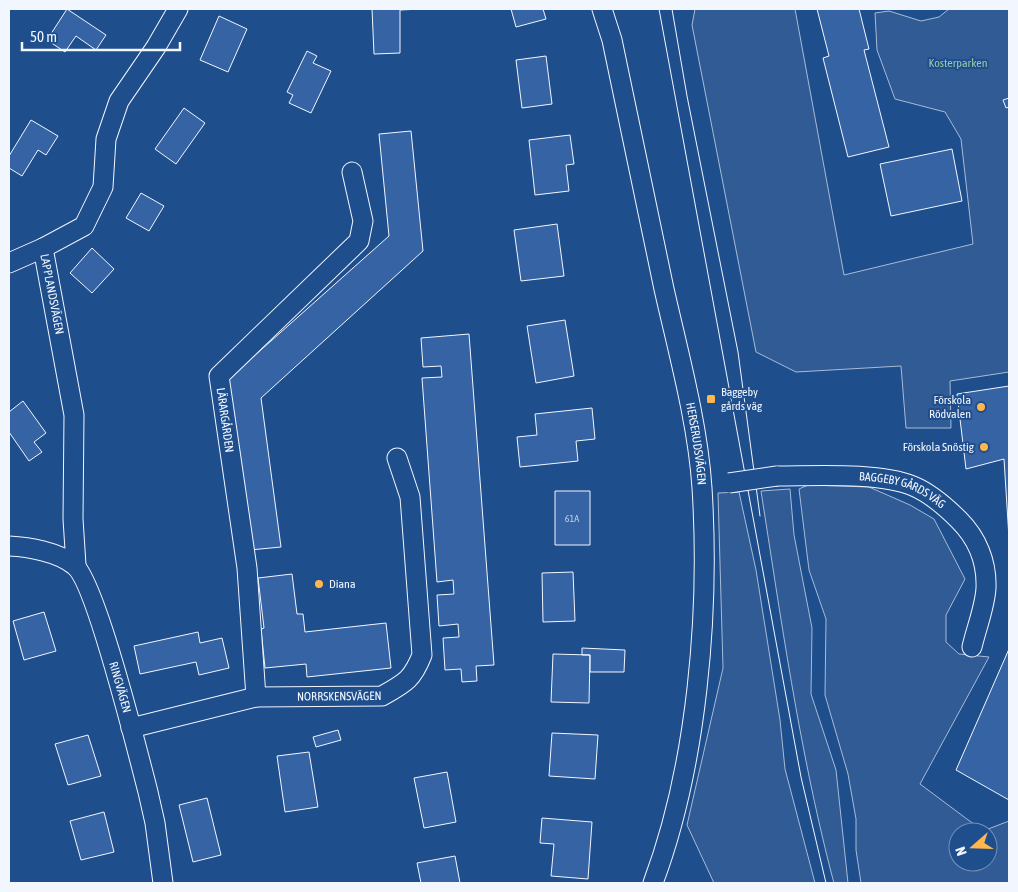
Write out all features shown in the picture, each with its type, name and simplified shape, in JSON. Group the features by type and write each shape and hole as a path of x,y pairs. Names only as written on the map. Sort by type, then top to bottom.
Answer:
{"street":[{"name":"LAPPLANDSVÄGEN","path":"76,565 73,519 74,415 43,248 84,226 102,187 106,139 119,101 158,44 178,9"},
{"name":"HERSERUDSVÄGEN","path":"602,9 612,40 684,375 702,486 703,593 697,684 686,757 669,835 653,883"},
{"name":"LÄRARGÅRDEN","path":"256,698 247,568 219,376 359,241 363,221 352,172"},
{"path":"9,263 43,248"},
{"name":"NORRSKENSVÄGEN","path":"131,728 256,698 382,696 400,686 414,674 422,655 410,497 396,458"},
{"name":"BAGGEBY GÅRDS VÄG","path":"702,486 777,476 860,476 914,486 945,506 976,542 984,564 986,589 972,647"},
{"path":"9,546 56,555 76,565"},
{"name":"RINGVÄGEN","path":"76,565 93,598 131,728 155,823 163,883"}],"green space":[{"name":"Kosterparken","path":"695,9 795,9 844,275 973,244 961,139 945,112 895,99 877,50 875,13 889,11 921,21 939,17 949,9 1009,9 1009,372 950,381 951,428 906,428 901,366 796,372 756,352 692,25"},
{"path":"808,485 869,487 910,505 934,519 965,579 946,615 946,642 959,654 989,657 920,784 971,822 948,822 948,872 998,872 998,825 1009,821 1009,883 861,883 856,850 856,819 848,774 825,695 826,619 809,570 799,489"},
{"path":"790,489 794,535 812,628 811,694 836,770 848,883 834,883 809,778 761,491"},
{"path":"739,492 756,570 780,720 785,769 815,883 714,883 687,825 723,668 718,493"}],"building":[{"path":"67,9 106,35 96,50 76,36 65,52 47,40"},
{"path":"372,9 422,9 400,10 400,53 374,54"},
{"path":"511,9 543,9 546,19 516,27"},
{"path":"817,9 859,9 869,49 864,50 889,147 848,157 823,58 829,56"},
{"path":"219,16 247,29 228,72 200,60"},
{"path":"307,51 317,56 313,63 331,71 311,113 289,103 293,95 287,92"},
{"path":"546,56 552,104 522,108 516,60"},
{"path":"1009,98 1009,107 1006,108 1003,100"},
{"path":"184,108 205,123 176,164 155,149"},
{"path":"31,120 58,136 46,155 38,150 22,176 9,168 9,156"},
{"path":"411,131 423,251 261,398 281,547 250,550 226,381 389,236 379,134"},
{"path":"570,135 574,164 566,165 569,191 535,195 529,140"},
{"path":"952,149 962,201 891,216 880,164"},
{"path":"141,193 164,206 149,231 126,218"},
{"path":"557,224 564,276 521,281 514,230"},
{"path":"92,248 114,269 92,293 70,273"},
{"path":"565,320 574,376 536,383 527,326"},
{"path":"469,334 494,665 476,666 477,681 462,682 461,669 445,670 443,638 459,637 458,624 439,626 437,595 454,594 453,580 437,582 422,378 442,377 441,366 423,367 421,338"},
{"path":"1009,386 1009,538 1004,459 966,469 957,394"},
{"path":"23,401 46,433 34,442 42,452 29,461 9,432 9,412"},
{"path":"592,408 595,439 576,441 578,461 520,467 517,437 537,435 535,414"},
{"path":"555,491 590,491 590,545 555,545"},
{"path":"573,572 575,621 543,622 542,573"},
{"path":"292,574 297,614 303,614 305,632 386,623 391,668 307,677 306,664 265,668 261,629 264,628 258,578"},
{"path":"44,612 56,651 24,660 13,621"},
{"path":"198,632 200,643 222,638 229,668 199,675 196,662 140,674 134,646"},
{"path":"582,648 625,650 624,672 590,672 590,655 582,655"},
{"path":"1009,649 1009,800 956,770"},
{"path":"553,654 590,655 589,703 551,702"},
{"path":"338,730 341,740 316,747 313,737"},
{"path":"552,733 598,735 595,779 549,776"},
{"path":"88,735 101,776 68,785 55,744"},
{"path":"309,752 318,807 285,812 277,756"},
{"path":"447,772 456,822 424,828 414,778"},
{"path":"207,798 221,855 193,862 179,805"},
{"path":"104,812 114,852 81,860 70,821"},
{"path":"542,818 592,822 588,879 551,876 554,844 540,843"},
{"path":"455,856 460,883 421,883 417,863"}],"tram line":[{"path":"659,9 801,777 826,883"},
{"path":"672,9 687,96 738,352 760,516"}],"place":[{"name":"Baggeby gårds väg","path":"711,399"},
{"name":"Förskola Rödvalen","path":"981,407"},
{"name":"Förskola Snöstig","path":"984,447"},
{"name":"Diana","path":"319,584"}]}
